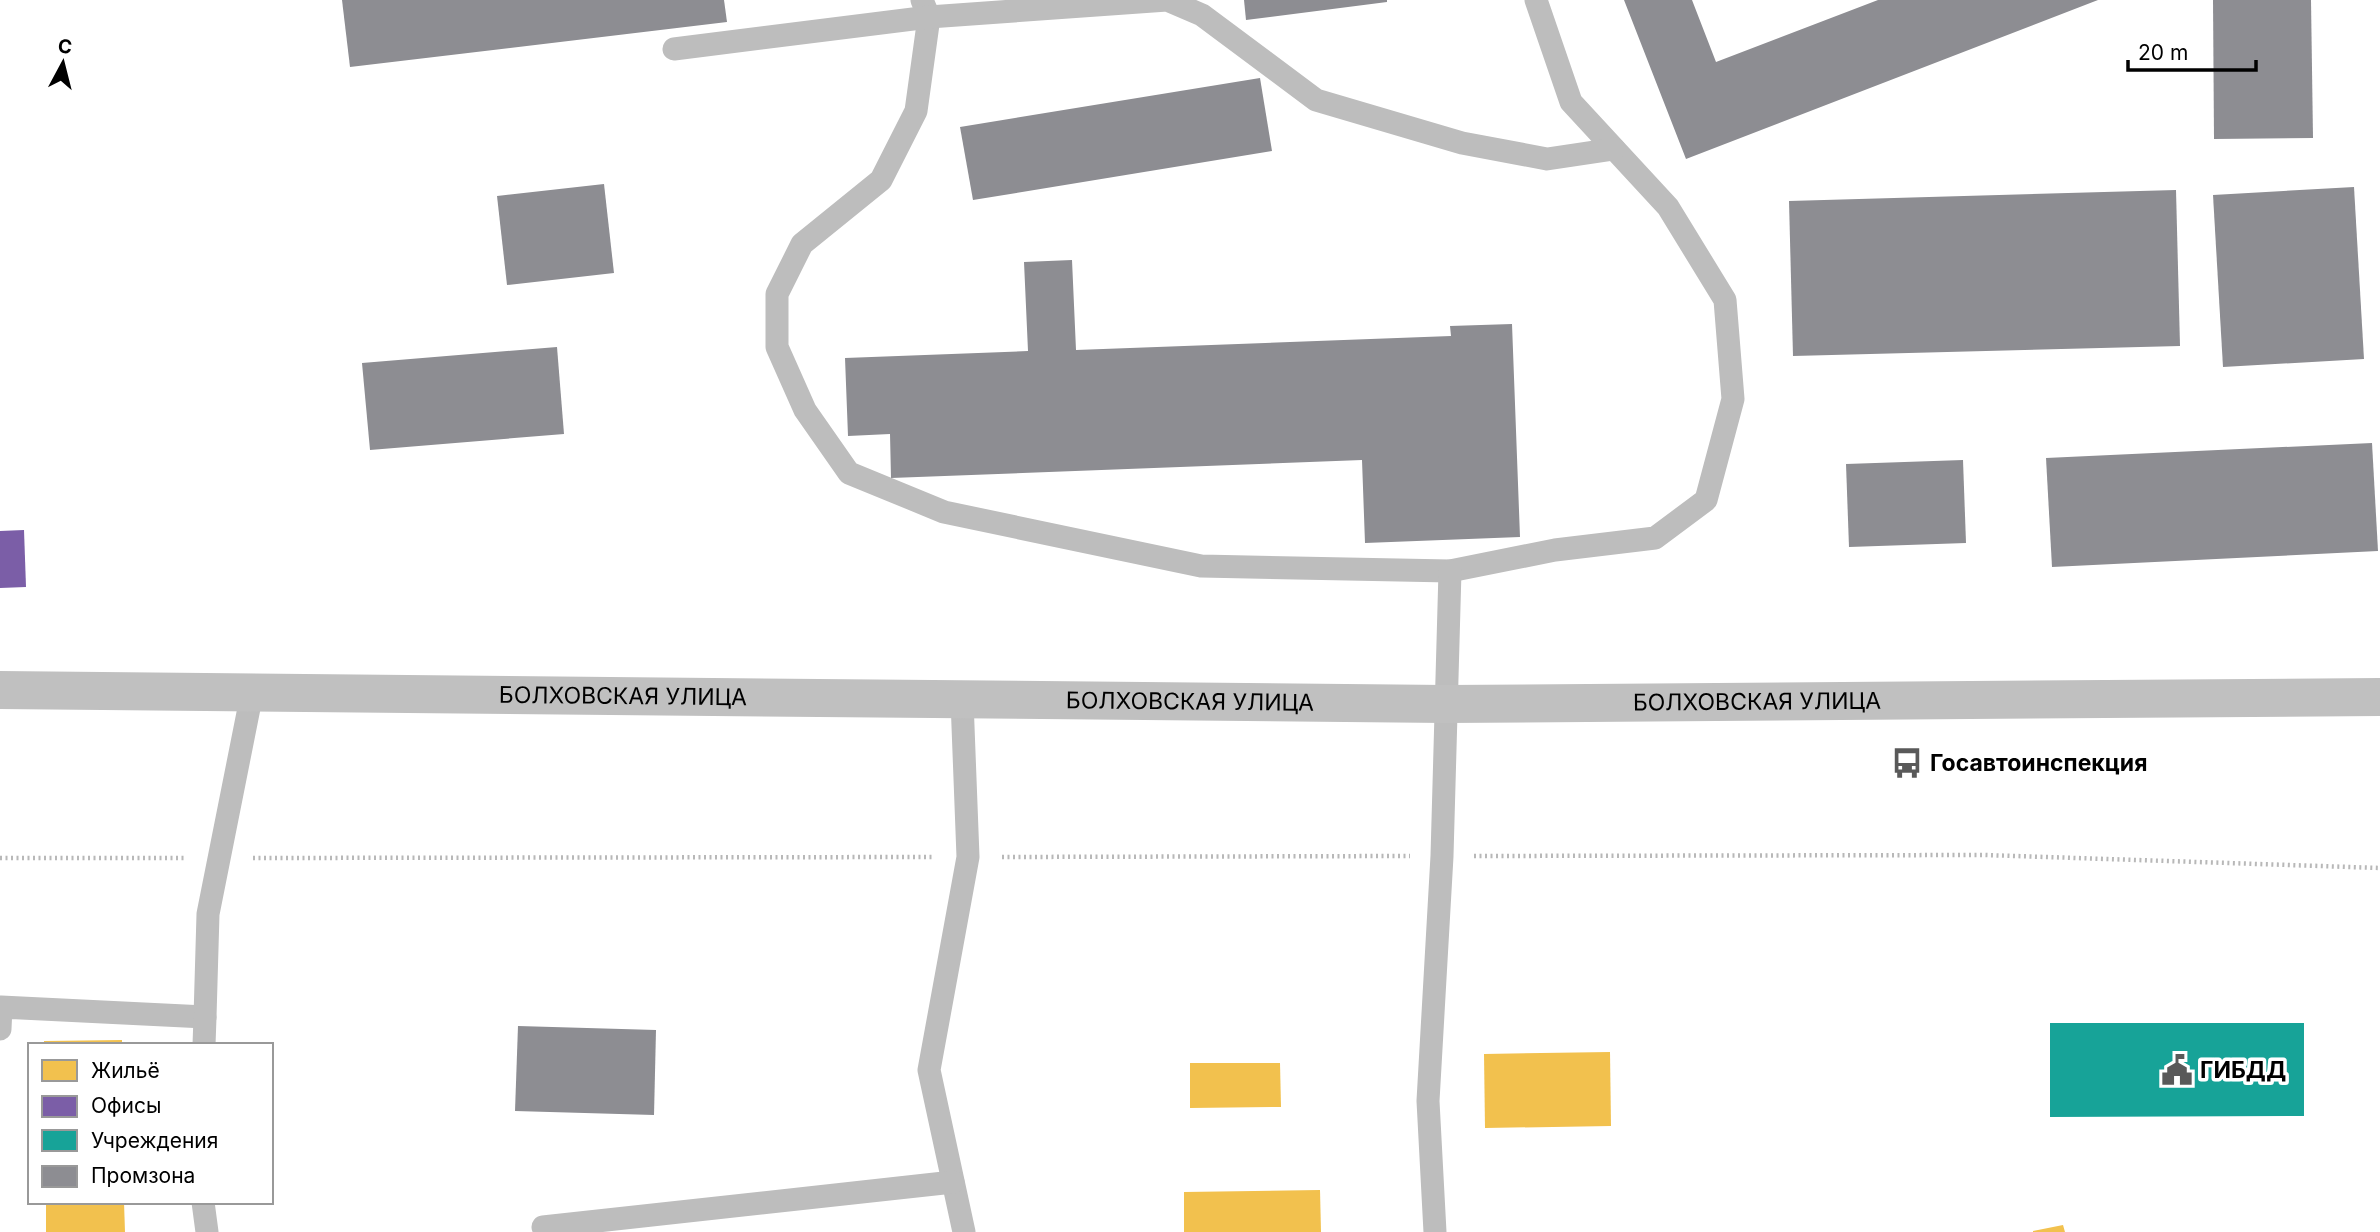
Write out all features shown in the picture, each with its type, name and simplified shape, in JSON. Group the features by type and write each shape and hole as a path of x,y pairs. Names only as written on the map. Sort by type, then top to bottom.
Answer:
{"main road":[{"name":"БОЛХОВСКАЯ УЛИЦА","path":"0,691 1446,704 2380,697"}],"lane":[{"path":"674,50 925,8 1167,0 1202,15 1316,100 1462,143 1547,159 1614,149"},
{"path":"925,8 916,110 881,180 802,244 777,294 777,347 805,410 849,473 944,512 1201,566 1450,571 1555,550 1655,538 1706,500 1733,399 1725,300 1668,207 1571,102 1536,0"},
{"path":"1435,1232 1428,1101 1442,856 1450,571"},
{"path":"204,1043 208,914 252,693"},
{"path":"962,700 968,857 929,1070 964,1232"},
{"path":"0,1015 205,1017"},
{"path":"543,1227 953,1182"},
{"path":"203,1204 207,1232"}],"path":[{"path":"0,858 1985,855 2380,868"}],"building: Жильё":[{"path":"122,1040 122,1043 44,1043"},
{"path":"1610,1052 1611,1126 1485,1128 1484,1054"},
{"path":"1190,1063 1280,1063 1281,1107 1190,1108"},
{"path":"1320,1190 1321,1232 1184,1232 1184,1192"},
{"path":"46,1204 124,1204 125,1232 46,1232"},
{"path":"2063,1225 2065,1232 2033,1232 2033,1231"}],"building: Офисы":[{"path":"24,530 26,587 0,588 0,531"}],"building: Учреждения":[{"name":"ГИБДД","path":"2050,1023 2304,1023 2304,1116 2050,1117"}],"building: Промзона":[{"path":"342,0 724,0 727,22 350,67"},
{"path":"1244,0 1387,0 1387,2 1246,20"},
{"path":"1624,0 1692,0 1716,62 1878,0 2098,0 1686,159"},
{"path":"2213,0 2311,0 2313,138 2214,139"},
{"path":"1260,78 1272,151 973,200 960,127"},
{"path":"604,184 614,273 507,285 497,196"},
{"path":"2354,187 2364,359 2223,367 2213,195"},
{"path":"2176,190 2180,346 1793,356 1789,201"},
{"path":"1072,260 1076,350 1451,336 1450,326 1512,324 1520,537 1365,543 1362,460 891,478 890,434 848,436 845,358 1028,351 1024,262"},
{"path":"557,347 564,434 370,450 362,363"},
{"path":"2372,443 2378,551 2052,567 2046,458"},
{"path":"1963,460 1966,543 1849,547 1846,464"},
{"path":"518,1026 656,1030 654,1115 515,1111"}],"place":[{"name":"Госавтоинспекция","path":"1907,763"},
{"name":"ГИБДД","path":"2177,1070"}]}
